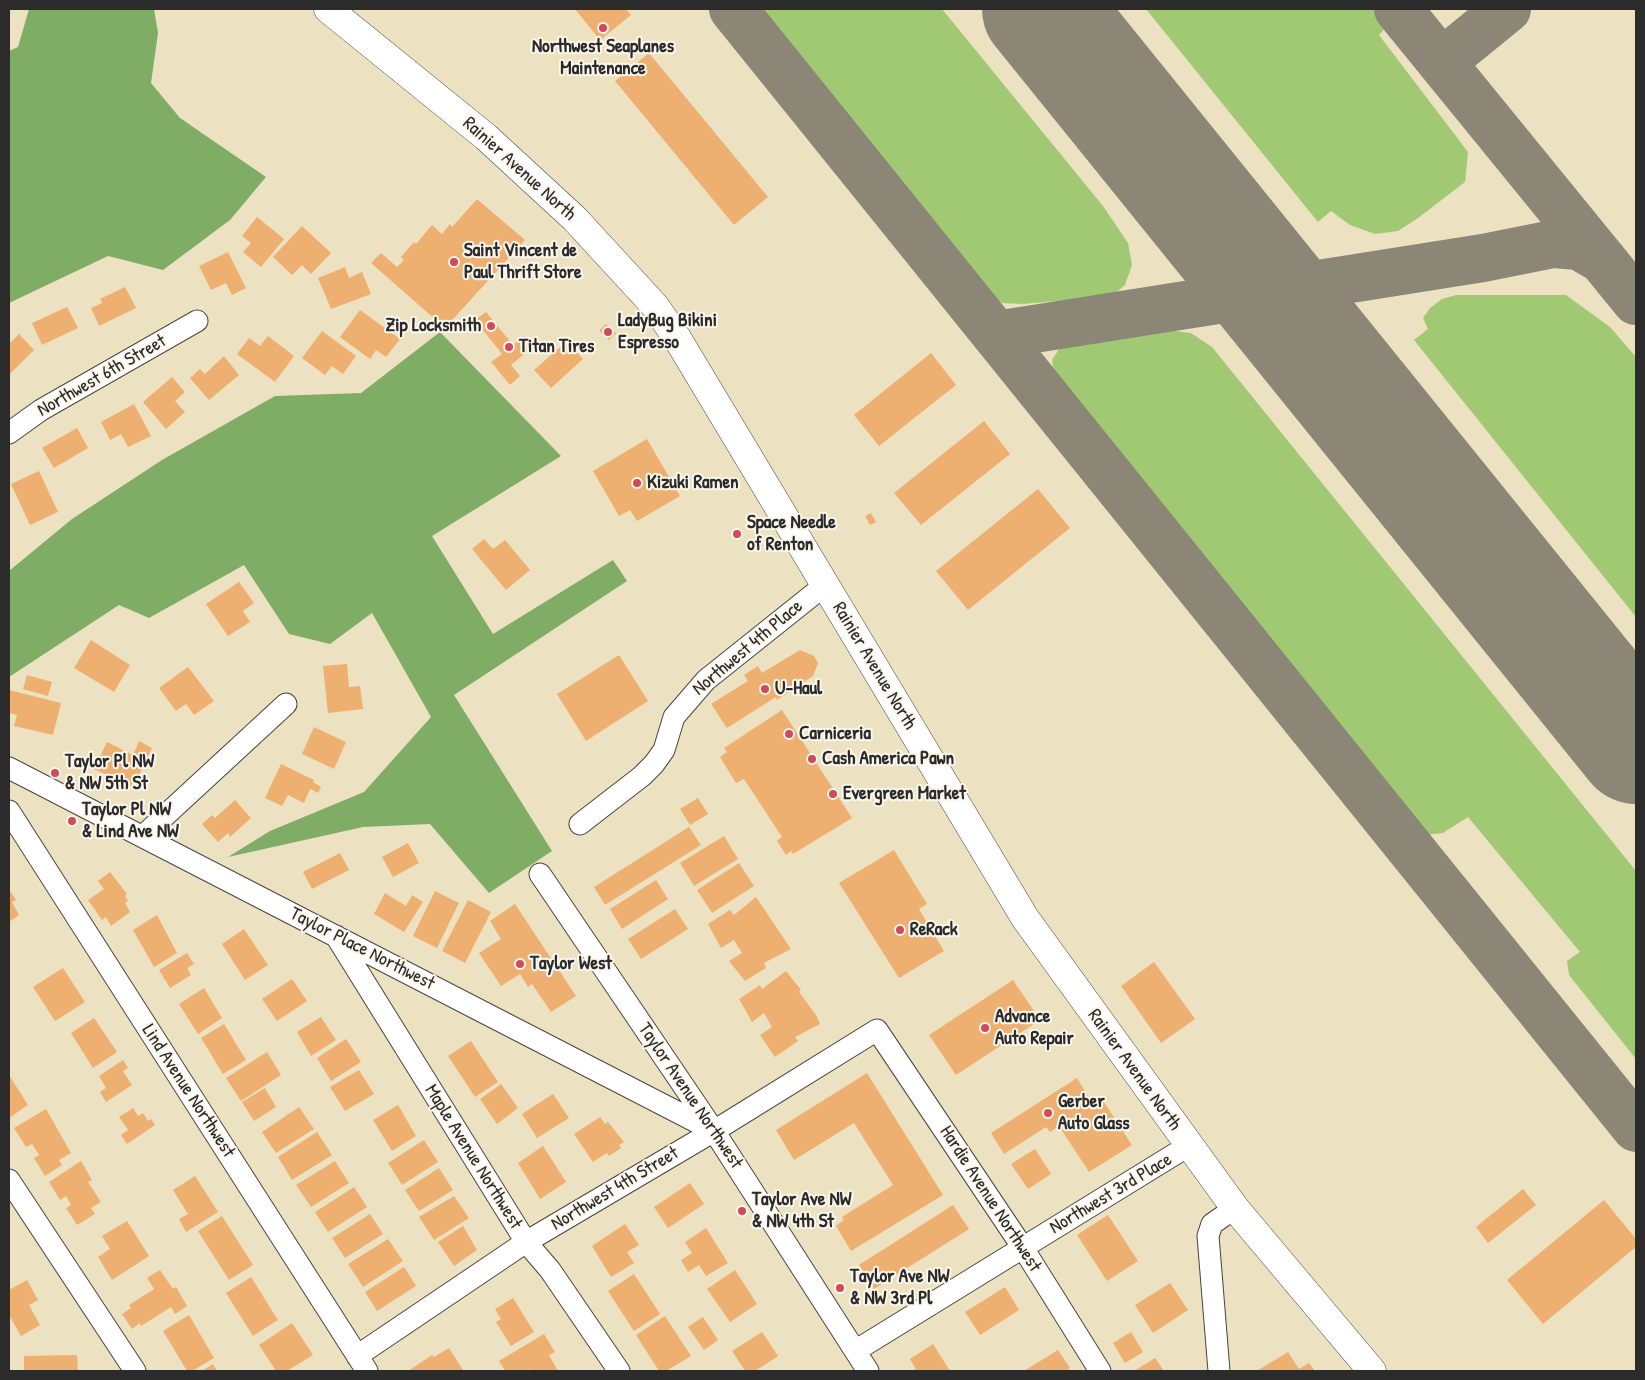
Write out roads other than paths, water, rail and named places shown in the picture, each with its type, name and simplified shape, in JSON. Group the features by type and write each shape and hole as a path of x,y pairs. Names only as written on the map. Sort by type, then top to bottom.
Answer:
{"main road":[{"name":"Rainier Avenue North","path":"328,9 486,137 575,220 633,281 677,338 1025,918 1188,1146 1235,1208 1372,1371"}],"street":[{"name":"Northwest 6th Street","path":"9,433 41,410 197,321"},
{"name":"Northwest 4th Place","path":"580,824 642,776 654,764 664,750 674,717 706,680 825,585"},
{"path":"143,836 286,704"},
{"name":"Taylor Place Northwest","path":"9,768 714,1130"},
{"name":"Lind Avenue Northwest","path":"9,811 362,1364"},
{"name":"Taylor Avenue Northwest","path":"540,874 714,1130 868,1371"},
{"name":"Maple Avenue Northwest","path":"336,936 526,1242 550,1270 619,1371"},
{"name":"Northwest 4th Street","path":"362,1364 526,1242 878,1030"},
{"name":"Hardie Avenue Northwest","path":"878,1030 1023,1248 1100,1371"},
{"name":"Northwest 3rd Place","path":"855,1351 1188,1146"},
{"path":"9,1180 136,1371"},
{"path":"1219,1371 1208,1236 1212,1224 1235,1208"}],"place":[{"name":"Northwest Seaplanes Maintenance","path":"603,28"},
{"name":"Saint Vincent de Paul Thrift Store","path":"454,262"},
{"name":"Zip Locksmith","path":"491,326"},
{"name":"LadyBug Bikini Espresso","path":"608,332"},
{"name":"Titan Tires","path":"509,347"},
{"name":"Kizuki Ramen","path":"637,483"},
{"name":"Space Needle of Renton","path":"737,534"},
{"name":"U-Haul","path":"765,689"},
{"name":"Carniceria","path":"789,734"},
{"name":"Cash America Pawn","path":"812,759"},
{"name":"Taylor Pl NW & NW 5th St","path":"55,773"},
{"name":"Evergreen Market","path":"833,794"},
{"name":"Taylor Pl NW & Lind Ave NW","path":"72,821"},
{"name":"ReRack","path":"900,930"},
{"name":"Taylor West","path":"520,964"},
{"name":"Advance Auto Repair","path":"985,1028"},
{"name":"Gerber Auto Glass","path":"1048,1113"},
{"name":"Taylor Ave NW & NW 4th St","path":"742,1211"},
{"name":"Taylor Ave NW & NW 3rd Pl","path":"840,1288"}]}
